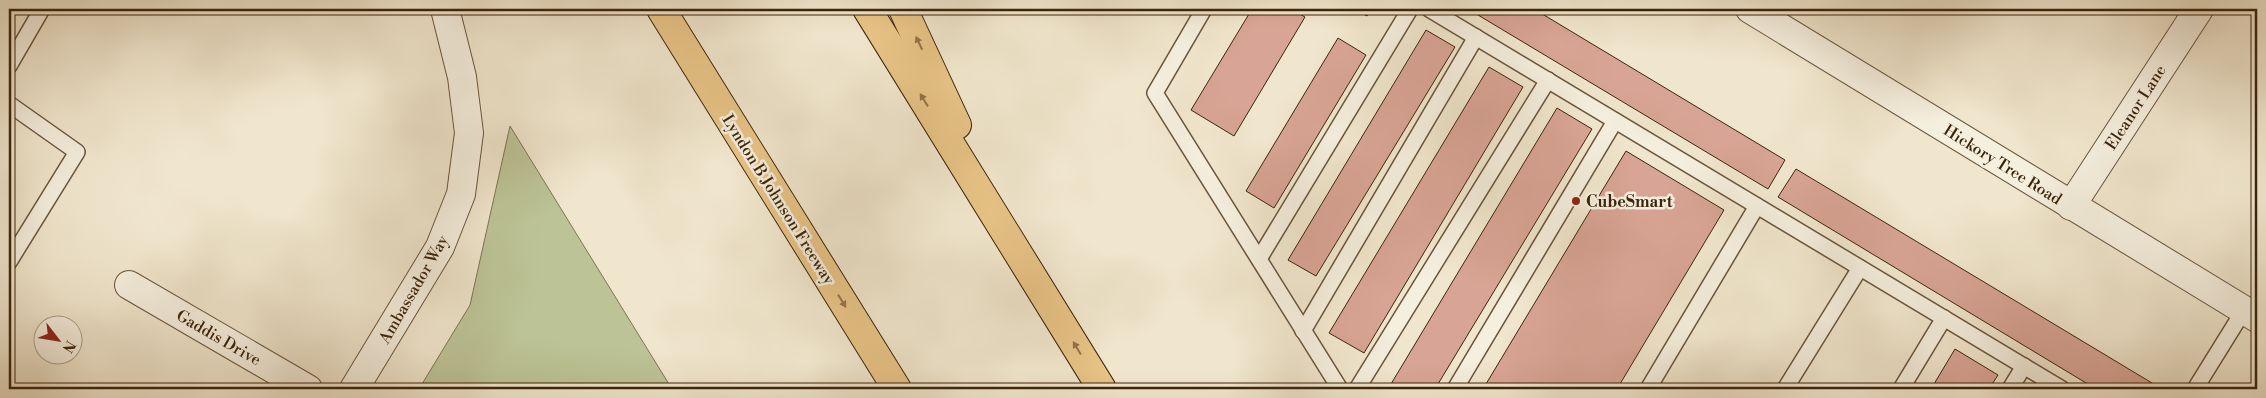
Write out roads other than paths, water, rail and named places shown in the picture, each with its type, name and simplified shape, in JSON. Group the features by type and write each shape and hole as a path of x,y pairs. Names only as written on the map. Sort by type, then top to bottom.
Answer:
{"highway":[{"path":"644,9 733,126"},
{"name":"Lyndon B Johnson Freeway","path":"661,9 897,389"},
{"path":"867,9 1006,230 1102,389"},
{"path":"903,9 1006,230"}],"street":[{"name":"Ambassador Way","path":"354,389 440,247 461,194 470,133 462,77 445,9"},
{"name":"Hickory Tree Road","path":"1750,9 2251,314"},
{"name":"Eleanor Lane","path":"2071,206 2199,9"},
{"name":"Gaddis Drive","path":"129,285 308,389"}],"lane":[{"path":"9,66 42,9"},
{"path":"1204,9 1154,93 1340,389"},
{"path":"1259,259 1410,9"},
{"path":"1429,9 2062,389"},
{"path":"1304,330 1476,37"},
{"path":"1357,389 1548,80"},
{"path":"9,104 77,152 9,262"},
{"path":"1455,389 1615,121"},
{"path":"1648,389 1757,206"},
{"path":"1785,389 1860,268"},
{"path":"2195,389 2251,314"},
{"path":"1900,389 1944,318"},
{"path":"2010,389 2024,366"}],"place":[{"name":"CubeSmart","path":"1576,201"}]}
